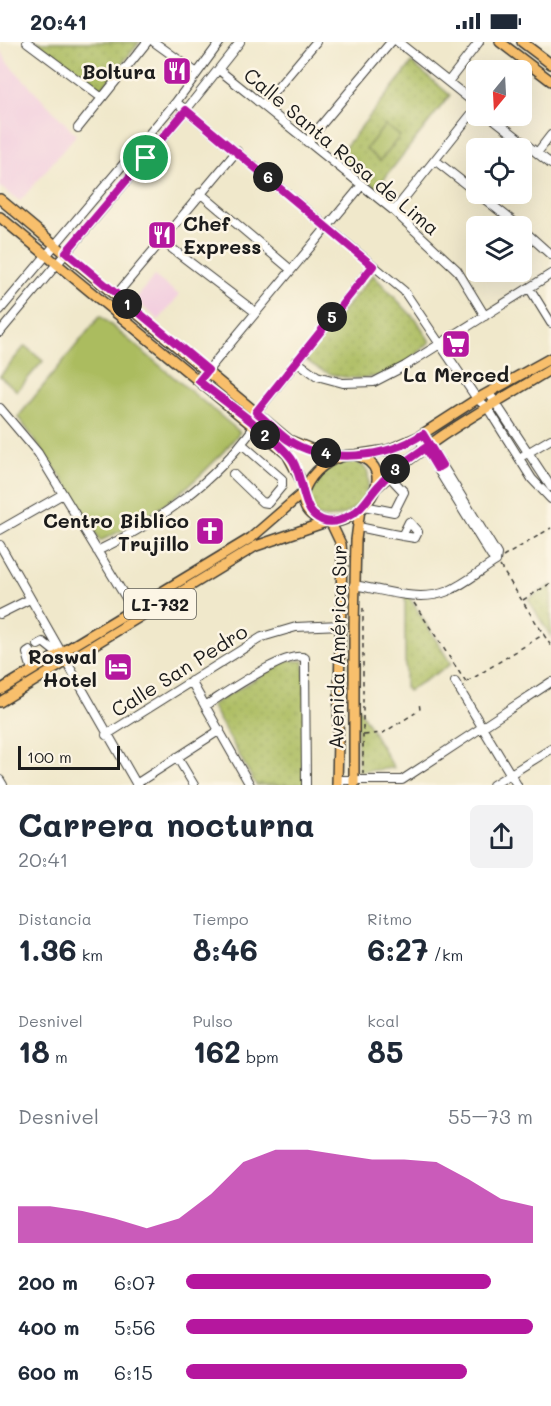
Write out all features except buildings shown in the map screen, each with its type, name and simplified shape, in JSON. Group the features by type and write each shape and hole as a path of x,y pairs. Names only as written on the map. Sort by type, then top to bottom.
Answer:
{"main road":[{"path":"500,42 551,81"},
{"path":"522,42 551,64"},
{"path":"0,199 208,370 289,440 316,451 340,456 388,450 421,436 477,399 551,358"},
{"path":"0,217 287,454 304,490 310,511 328,522 348,517 362,508 377,487 427,446 551,369"},
{"path":"355,455 370,463 375,471 377,487"},
{"path":"304,490 313,473 327,461 340,456"},
{"name":"LI-732","path":"0,690 254,542 304,490"},
{"name":"Avenida América Sur","path":"357,782 354,585 356,540 362,508"},
{"name":"LI-732","path":"0,702 61,656 132,608 254,542 328,522"},
{"name":"Avenida América Sur","path":"328,522 341,544 337,782"}],"street":[{"path":"27,42 102,98"},
{"path":"78,128 147,42"},
{"path":"154,42 197,73"},
{"path":"0,310 176,102 220,42"},
{"path":"0,332 240,42"},
{"path":"263,105 316,42"},
{"path":"307,142 391,42"},
{"path":"398,42 466,97"},
{"path":"448,82 479,42"},
{"name":"Calle Santa Rosa de Lima","path":"219,70 362,185 457,270 485,316"},
{"path":"176,102 404,291 477,399 491,405"},
{"path":"394,212 466,121"},
{"path":"503,126 551,164"},
{"path":"537,153 551,135"},
{"path":"116,295 237,151"},
{"path":"436,161 505,216"},
{"path":"199,381 254,311 362,185"},
{"path":"200,193 290,269"},
{"path":"532,238 551,255"},
{"path":"162,240 254,311"},
{"path":"256,412 373,266"},
{"path":"296,360 317,376 343,383 374,382 405,366 551,274"},
{"path":"530,289 551,323"},
{"path":"489,393 491,405 524,456 551,487"},
{"path":"0,408 38,453 132,608"},
{"path":"97,551 141,530 175,509 198,490 242,444 255,426"},
{"path":"354,585 409,594 434,595 449,591 496,561 421,436"},
{"path":"524,456 551,439"},
{"path":"242,444 282,479 282,486 268,503"},
{"path":"524,456 532,479 551,499"},
{"path":"232,474 262,502 268,503 280,515"},
{"path":"362,508 394,512 404,492 389,476"},
{"path":"0,530 63,494"},
{"path":"359,526 402,536"},
{"path":"0,545 61,656 136,784 220,730"},
{"path":"0,614 30,599"},
{"name":"Calle San Pedro","path":"106,735 262,637 296,627 341,625"},
{"path":"52,637 40,643 61,656"},
{"path":"30,651 27,653 32,670"},
{"path":"206,706 279,662 295,656 303,656 306,660 306,785"},
{"path":"191,681 250,785"},
{"path":"455,682 517,785"},
{"path":"337,782 402,780 551,682"},
{"path":"493,785 551,749"},
{"path":"177,757 194,785"},
{"path":"0,780 3,785"}],"path":[{"path":"551,528 496,561 551,646"},
{"path":"522,600 551,582"},
{"path":"409,594 466,682 466,687 460,692"},
{"path":"357,782 363,735 363,602"},
{"path":"466,682 544,634"},
{"path":"363,735 383,733 420,710 419,702"}],"shaded area":[{"path":"1,49 7,62 76,135 20,201 0,187"},
{"path":"154,276 179,295 159,320 135,300"}],"green space":[{"path":"37,42 140,42 101,89"},
{"path":"412,63 450,95 377,188 337,157"},
{"path":"385,125 400,136 380,161 366,149"},
{"path":"373,275 418,322 430,342 401,367 377,376 351,378 338,376 314,366 304,358"},
{"path":"100,316 240,432 210,466 176,496 140,521 100,541 67,485 18,417"},
{"path":"25,346 43,361 17,391 0,376"},
{"path":"343,460 356,461 367,470 367,488 363,497 350,511 342,515 317,516 309,511 306,489 321,469"},
{"path":"551,585 551,637 528,599"},
{"path":"405,590 451,664 408,691 405,687"},
{"path":"288,660 304,661 306,785 256,785 211,705"},
{"path":"357,705 394,768 358,772"}],"place":[{"name":"Boltura","path":"177,71"},
{"name":"Chef Express","path":"162,235"},
{"name":"La Merced","path":"456,344"},
{"name":"Centro Biblico Trujillo","path":"210,531"},
{"name":"Roswal Hotel","path":"118,667"}],"route":[{"path":"186,110 373,266 256,412 289,440 301,447 340,456 388,450 423,434 442,465 437,468 425,448 400,465 377,487 364,506 353,514 331,523 314,516 307,506 305,488 294,462 287,454 199,381 208,370 66,252 146,158 186,110"}]}
